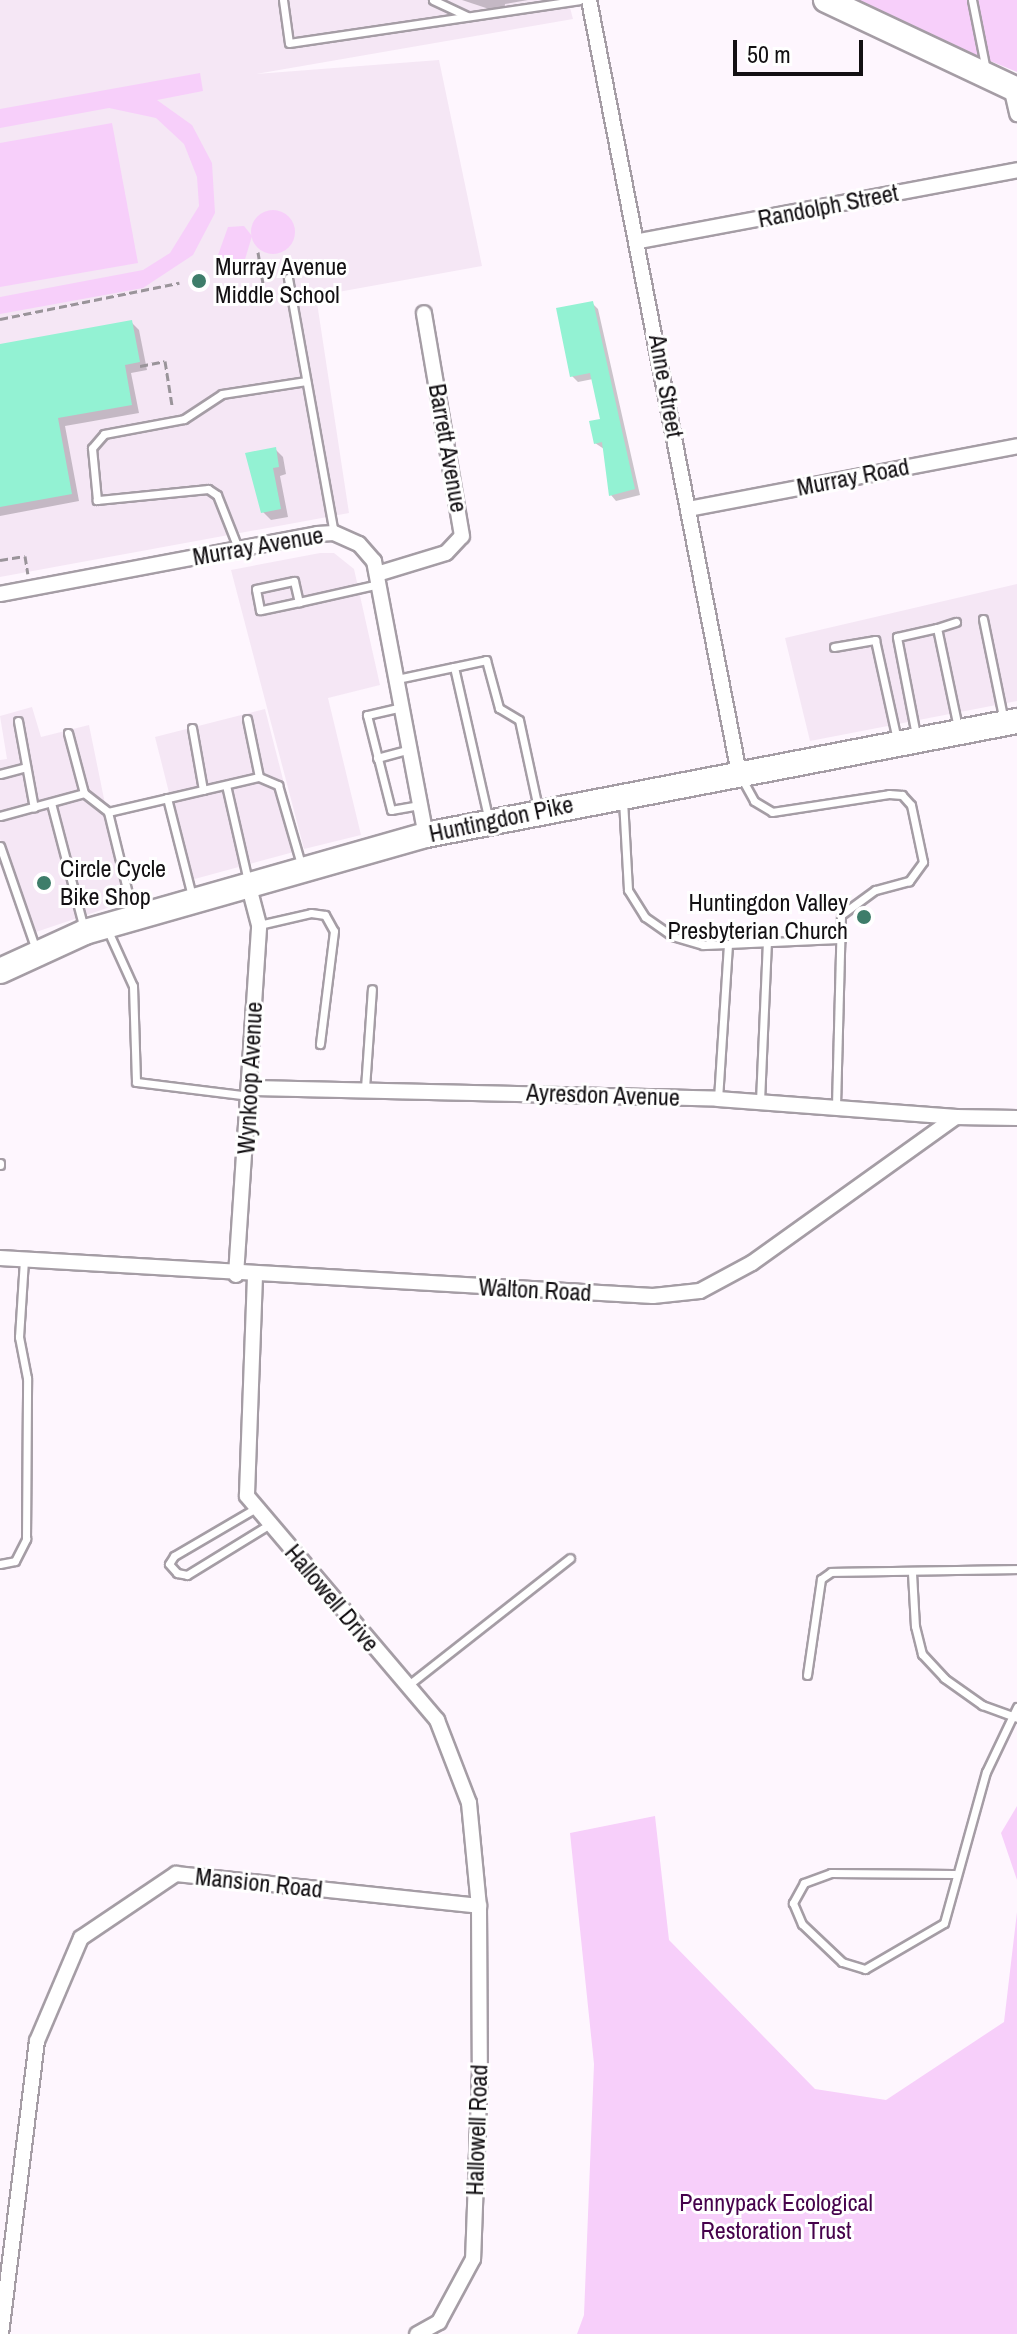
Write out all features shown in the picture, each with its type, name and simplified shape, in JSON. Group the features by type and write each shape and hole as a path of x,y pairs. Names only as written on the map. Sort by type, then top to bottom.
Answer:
{"main road":[{"path":"826,0 1014,89"},
{"name":"Huntingdon Pike","path":"0,971 95,929 134,916 426,835 538,810 1011,722"}],"street":[{"name":"Anne Street","path":"589,0 639,241 739,773"},
{"path":"1014,89 1017,114"},
{"name":"Randolph Street","path":"639,241 1017,170"},
{"name":"Barrett Avenue","path":"378,579 446,553 462,536 424,313"},
{"name":"Murray Road","path":"688,509 1017,446"},
{"name":"Murray Avenue","path":"0,594 238,548 334,533 359,544 374,561 426,835"},
{"name":"Wynkoop Avenue","path":"236,1275 259,925 248,883"},
{"name":"Ayresdon Avenue","path":"250,1092 365,1088 718,1099 956,1117"},
{"path":"956,1117 1016,1118"},
{"name":"Walton Road","path":"0,1258 236,1275 653,1296 700,1291 752,1263 956,1117"},
{"name":"Hallowell Drive","path":"255,1276 247,1496 437,1720 469,1803 479,1906"},
{"name":"Mansion Road","path":"1,2334 37,2041 81,1938 176,1874 479,1906"},
{"name":"Hallowell Road","path":"417,2334 439,2322 473,2259 480,2070 479,1906"}],"lane":[{"path":"283,0 289,43 579,0"},
{"path":"433,0 469,16"},
{"path":"972,0 987,76"},
{"path":"288,278 334,533"},
{"path":"238,548 217,495 208,489 97,500 92,448 104,434 184,419 222,394 306,381"},
{"path":"299,602 294,581 256,589 260,610 299,602 378,579"},
{"path":"983,619 1011,722"},
{"path":"907,740 897,637 956,622"},
{"path":"937,628 959,731"},
{"path":"834,647 875,640 907,740"},
{"path":"397,679 486,660 499,708 519,720 538,810"},
{"path":"454,667 488,820"},
{"path":"402,707 367,715 391,810 420,805"},
{"path":"247,719 259,777"},
{"path":"18,721 34,808"},
{"path":"192,728 203,790"},
{"path":"68,733 84,793 108,812 134,916"},
{"path":"377,758 410,749"},
{"path":"0,774 26,767"},
{"path":"739,773 754,801 772,812 889,794 902,795 911,805 923,862 909,881 875,890 841,915 836,1106"},
{"path":"108,812 259,777 278,785 302,867"},
{"path":"226,785 248,883"},
{"path":"0,816 84,793"},
{"path":"622,794 628,890 645,917 672,936 703,945 841,939"},
{"path":"167,798 192,898"},
{"path":"51,803 95,929 133,986 136,1082 250,1092"},
{"path":"0,846 38,953"},
{"path":"259,925 311,913 325,915 334,931 320,1044"},
{"path":"760,1101 767,942"},
{"path":"718,1099 728,944"},
{"path":"365,1088 372,989"},
{"path":"1016,1118 1017,1109"},
{"path":"0,1564 15,1561 26,1539 27,1378 19,1337 24,1260"},
{"path":"256,1508 174,1556 169,1564 177,1573 187,1575 270,1524"},
{"path":"407,1686 570,1558"},
{"path":"807,1675 821,1579 831,1572 1017,1569"},
{"path":"912,1573 915,1626 922,1654 944,1678 1013,1719"},
{"path":"954,1874 831,1873 804,1883 793,1903 802,1924 842,1962 865,1969 944,1923 954,1897 954,1874 986,1772 1017,1707"}],"path":[{"path":"258,252 263,283"},
{"path":"156,282 160,289"},
{"path":"0,319 179,283"},
{"path":"140,366 165,361 172,405"},
{"path":"0,560 25,556 28,574"}],"shaded area":[{"name":"Murray Avenue Middle School","path":"0,0 568,0 573,19 256,74 439,60 482,266 316,296 349,513 0,577"},
{"path":"334,553 354,569 380,685 328,698 361,835 304,849 231,570"},
{"path":"1017,584 1017,701 810,741 785,638"},
{"path":"32,707 41,737 89,725 125,902 33,933 0,839 0,760 7,759 0,716"},
{"path":"265,709 301,850 191,880 155,737"}],"green space":[{"path":"851,0 1017,0 1017,72 915,30"},
{"path":"200,73 203,91 157,100 192,125 212,163 215,213 193,255 143,288 0,314 0,297 143,270 170,253 199,206 197,177 184,144 156,118 109,108 0,128 0,109"},
{"path":"112,123 138,263 0,287 0,143"},
{"path":"273,210 289,216 295,232 289,248 273,254 257,248 251,232 257,216"},
{"path":"244,226 252,236 243,266 227,267 218,255 228,227"},
{"path":"1017,1806 1017,1880 1001,1833"},
{"name":"Pennypack Ecological Restoration Trust","path":"655,1816 669,1940 815,2089 886,2100 1004,2022 1017,1912 1017,2334 577,2334 584,2315 594,2064 570,1833"}],"building":[{"path":"593,301 635,489 609,496 602,442 594,444 589,421 600,419 590,373 570,377 556,308"},
{"path":"132,320 140,362 125,365 132,405 58,418 72,494 0,507 0,344"},
{"path":"276,447 279,467 273,468 281,509 261,513 245,453"}],"place":[{"name":"Murray Avenue Middle School","path":"199,281"},
{"name":"Circle Cycle Bike Shop","path":"44,883"},
{"name":"Huntingdon Valley Presbyterian Church","path":"864,917"}]}
